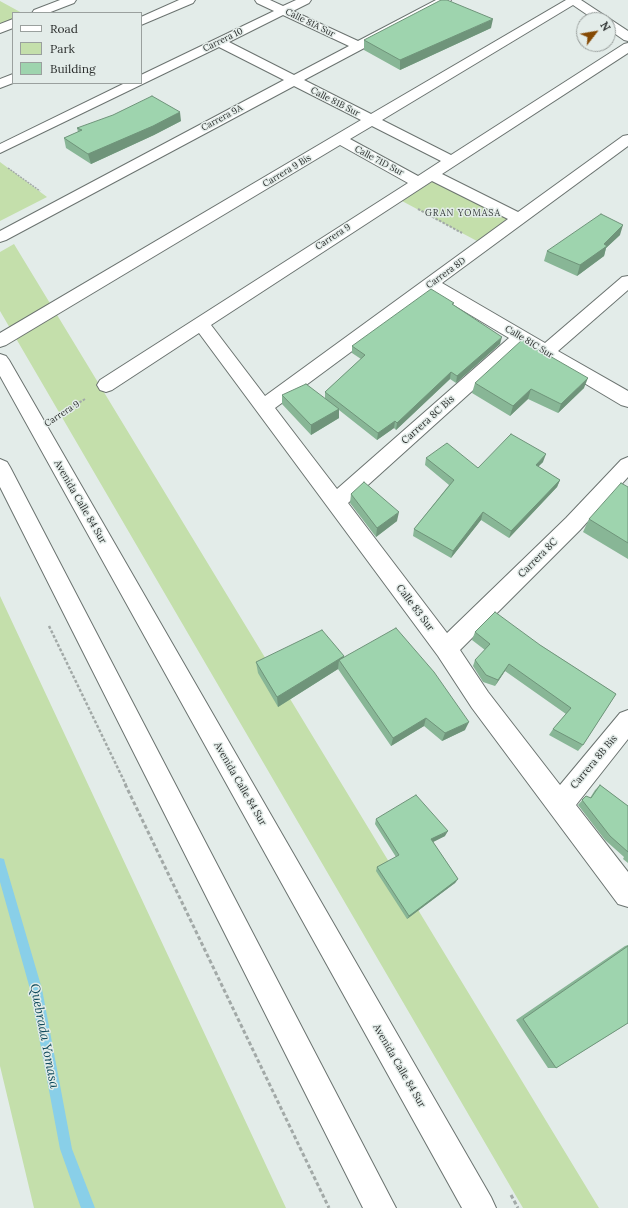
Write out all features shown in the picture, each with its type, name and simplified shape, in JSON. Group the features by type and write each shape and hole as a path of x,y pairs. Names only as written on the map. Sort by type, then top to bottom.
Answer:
{"main road":[{"path":"40,12 70,0"},
{"path":"142,21 189,0"},
{"name":"Calle 81A Sur","path":"262,0 358,46"},
{"name":"Carrera 10","path":"142,80 305,0"},
{"name":"Carrera 9A","path":"0,237 445,0"},
{"path":"574,0 591,12"},
{"name":"Carrera 9 Bis","path":"0,341 373,121 574,0"},
{"path":"0,29 12,23"},
{"path":"616,29 628,37"},
{"name":"Calle 81B Sur","path":"219,42 452,161"},
{"name":"Carrera 9","path":"106,385 628,47"},
{"path":"0,84 12,78"},
{"path":"0,149 133,84"},
{"name":"Calle 71D Sur","path":"340,140 519,219"},
{"name":"Carrera 8D","path":"263,407 628,140"},
{"path":"546,352 628,281"},
{"name":"Calle 81C Sur","path":"431,284 628,400"},
{"name":"Calle 83 Sur","path":"201,324 446,650 480,700 628,894"},
{"name":"Carrera 8C Bis","path":"336,503 521,337"},
{"name":"Avenida Calle 84 Sur","path":"0,360 480,1208"},
{"name":"Carrera 8C","path":"446,650 573,524 628,465"},
{"path":"0,466 380,1208"},
{"name":"Carrera 8B Bis","path":"560,804 628,721"}],"path":[{"path":"6,166 59,206"},
{"path":"395,197 484,245"},
{"name":"Carrera 9","path":"39,429 106,385"},
{"path":"48,625 329,1208"}],"green space":[{"path":"0,1 20,12 12,12 12,26 0,32"},
{"path":"0,162 47,197 0,221"},
{"path":"436,179 510,218 477,241 402,201"},
{"path":"14,244 599,1208 523,1208 0,311 0,252"},
{"path":"0,596 286,1208 34,1208 0,1066"}],"building":[{"path":"441,0 447,0 493,19 400,60 364,40"},
{"path":"152,96 180,112 153,126 88,154 64,138 82,130 77,128 113,115"},
{"path":"601,214 623,225 604,244 607,246 580,265 547,251"},
{"path":"431,289 454,303 452,304 502,337 457,376 451,372 397,423 395,421 378,433 325,392 365,355 352,346"},
{"path":"522,340 588,378 561,404 531,389 513,406 475,383"},
{"path":"306,384 339,409 311,425 282,395"},
{"path":"511,434 546,454 536,465 560,480 511,531 483,512 453,551 414,529 454,480 426,458 447,443 478,468"},
{"path":"364,482 399,512 377,528 351,494"},
{"path":"621,483 628,487 628,543 589,519"},
{"path":"495,612 540,645 616,694 583,745 553,729 571,708 509,664 498,680 486,675 475,660 490,644 475,632"},
{"path":"396,628 434,672 469,722 445,733 426,718 393,738 339,660"},
{"path":"322,630 344,656 277,697 256,662"},
{"path":"600,785 628,806 628,852 610,836 582,800 586,796 591,798"},
{"path":"416,795 448,831 431,839 458,879 409,916 377,867 399,855 376,819"},
{"path":"628,946 628,1023 556,1068 523,1019"}],"waterway":[{"name":"Quebrada Yomasa","path":"0,863 36,989 66,1149 88,1208"}],"district":[{"name":"GRAN YOMASA","path":"463,213"}]}
